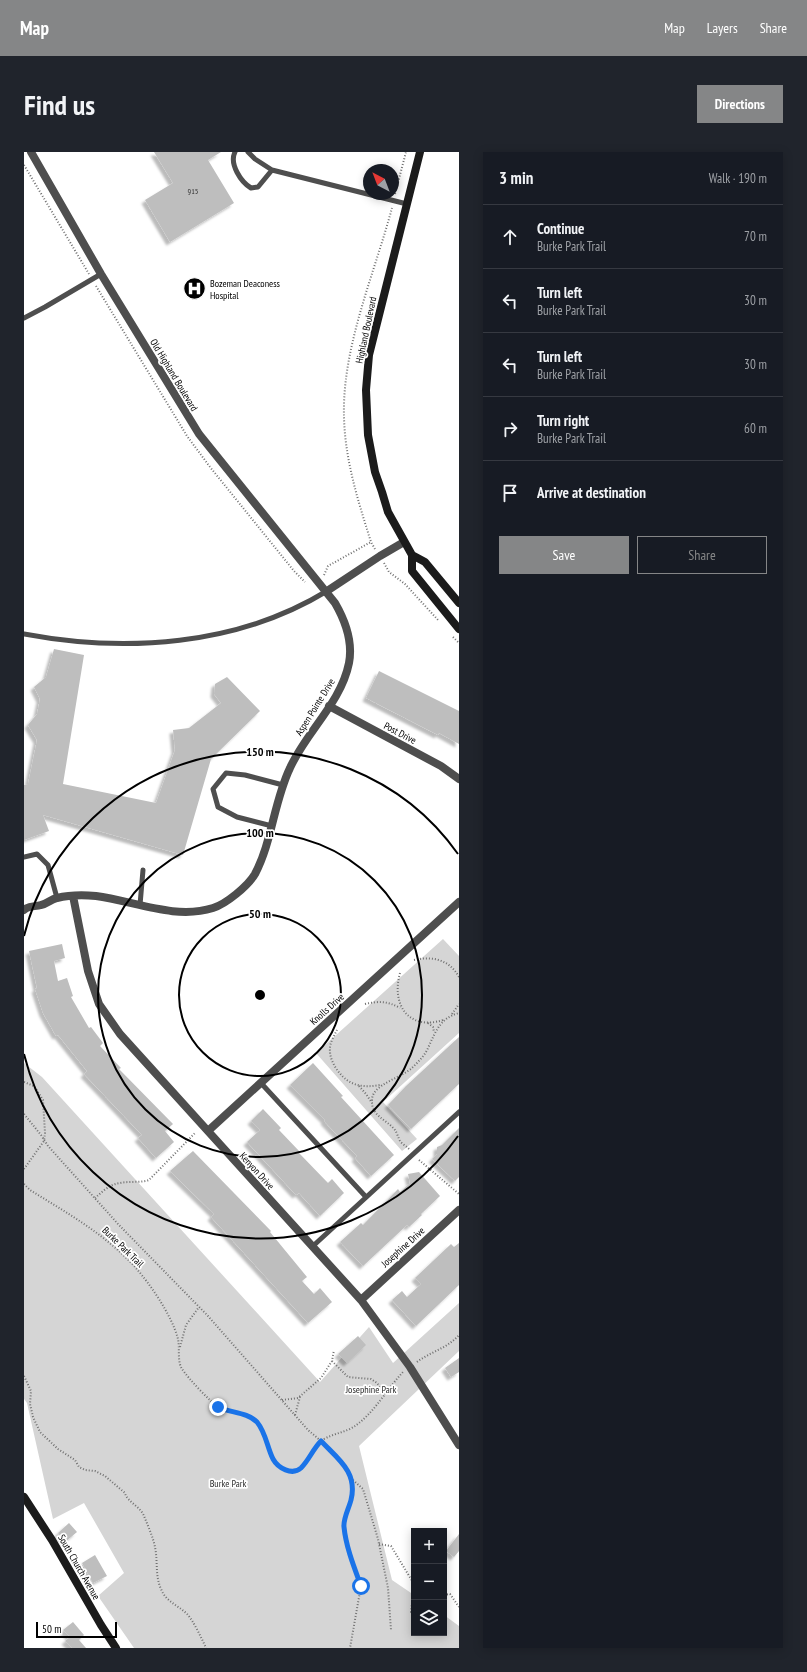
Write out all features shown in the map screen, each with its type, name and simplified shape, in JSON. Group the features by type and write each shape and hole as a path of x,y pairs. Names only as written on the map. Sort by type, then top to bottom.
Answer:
{"main road":[{"name":"Highland Boulevard","path":"420,152 369,355 366,390 368,435 375,472 388,512 404,542 412,555 425,562 459,603"},
{"name":"Highland Boulevard","path":"412,555 412,571 459,628"},
{"name":"South Church Avenue","path":"24,1498 52,1540 116,1648"}],"street":[{"name":"Old Highland Boulevard","path":"31,152 101,274 199,434 327,591"},
{"path":"327,591 404,542"},
{"name":"Aspen Pointe Drive","path":"25,907 41,905 57,898 96,896 140,905 187,912 213,908 243,888 254,875 272,826 283,785 293,761 343,682 349,664 351,649 347,628 342,615 327,591"},
{"name":"Post Drive","path":"329,706 441,766 459,779"},
{"name":"Kenyon Drive","path":"73,896 88,971 99,1004 120,1034 361,1300 410,1367 459,1445"},
{"name":"Knolls Drive","path":"205,1128 260,1082 459,902"},
{"name":"Josephine Drive","path":"361,1300 459,1210"}],"lane":[{"path":"235,152 232,160 234,165 246,185 251,188 258,187 272,170"},
{"path":"248,152 254,159 272,170 407,204"},
{"path":"24,318 101,274"},
{"path":"24,634 56,640 101,644 158,642 202,637 267,620 291,611 327,591"},
{"path":"272,826 237,817 218,807 213,789 226,774 245,775 283,785"},
{"path":"24,857 37,854 48,864 57,898"},
{"path":"140,905 143,870"},
{"path":"260,1082 366,1197"},
{"path":"313,1246 459,1112"}],"path":[{"path":"394,201 406,152"},
{"path":"414,960 422,958 436,958 449,964 459,976"},
{"path":"400,973 396,989 401,1008"},
{"path":"365,1004 388,1002 401,1008 415,1020 428,1023 433,1027 433,1035"},
{"path":"452,1015 459,1004"},
{"path":"428,1023 459,1013"},
{"path":"337,1030 330,1051 334,1067 348,1082 363,1086 381,1084 399,1077 413,1067 425,1054 433,1035 444,1019"},
{"path":"24,1082 34,1086 43,1100 45,1133 44,1139 24,1169"},
{"path":"372,1104 373,1093 381,1084"},
{"path":"357,1085 366,1094 378,1116 392,1127 401,1141 425,1167 459,1194"},
{"name":"Burke Park Trail","path":"24,1114 48,1146 95,1198 199,1307 308,1430 339,1459 349,1471 352,1479 363,1489 379,1544 388,1588 391,1630"},
{"path":"95,1198 112,1185 149,1180 205,1128"},
{"name":"Burke Park Trail","path":"24,1184 30,1190 91,1228 135,1267 166,1308 178,1339 181,1368 218,1407 246,1416 257,1422 264,1434 273,1458 282,1468 295,1472 300,1468 321,1441"},
{"name":"Burke Park Trail","path":"180,1348 186,1325 199,1307"},
{"path":"321,1441 355,1426 403,1372 424,1356 453,1342 459,1335"},
{"path":"282,1400 298,1398 321,1378 332,1361 334,1350"},
{"path":"332,1361 348,1376 371,1379 377,1383 385,1394"},
{"path":"24,1376 31,1391 30,1404 33,1417 40,1432 58,1449 75,1460 79,1467 85,1470 95,1471 105,1476 125,1493 129,1500 140,1508 152,1534 156,1555 157,1577 161,1591 171,1604 187,1614 194,1624 206,1648"},
{"path":"295,1415 301,1395"},
{"path":"350,1648 361,1586 351,1559 344,1526 354,1490 352,1479"},
{"path":"379,1544 391,1546 414,1584 412,1600"},
{"path":"447,1595 450,1594 459,1607"}],"green space":[{"path":"443,939 459,956 459,1033 383,1102 417,1139 402,1151 316,1053"},
{"name":"Burke Park","path":"24,1063 42,1077 320,1382 369,1327 393,1363 459,1303 459,1351 359,1446 392,1580 411,1593 411,1636 447,1636 447,1617 459,1626 459,1648 134,1648 98,1596 124,1573 84,1503 53,1519 27,1403 24,1399"}],"building":[{"path":"154,152 221,152 208,160 234,203 170,242 145,200 173,183"},
{"path":"54,649 84,655 63,784 156,803 175,750 173,730 189,728 221,703 214,694 215,684 227,677 260,711 211,759 183,855 43,815 49,831 24,840 24,785 28,784 37,740 28,725 37,714 40,699 34,687 46,677"},
{"path":"379,671 459,711 459,744 439,733 438,735 366,698"},
{"path":"62,944 65,958 54,961 58,981 67,978 73,996 71,997 89,1028 91,1027 103,1043 100,1046 121,1068 119,1069 173,1124 165,1131 174,1142 156,1158 138,1138 142,1135 84,1074 87,1071 58,1035 56,1036 43,1013 35,989 37,988 29,951"},
{"path":"459,1037 459,1084 411,1129 388,1105 406,1086"},
{"path":"313,1063 343,1096 341,1097 394,1155 371,1176 355,1158 357,1156 324,1121 325,1120 290,1085"},
{"path":"263,1109 281,1128 279,1130 300,1152 299,1153 328,1183 332,1179 344,1193 320,1216 299,1193 296,1195 247,1142 260,1130 251,1121"},
{"path":"459,1128 459,1177 455,1181 432,1159 437,1154 437,1147 442,1145"},
{"path":"193,1151 271,1231 270,1232 307,1277 302,1281 314,1294 320,1288 332,1302 308,1323 211,1217 214,1214 170,1171"},
{"path":"419,1172 440,1196 409,1227 407,1225 363,1266 340,1242 361,1223 363,1225 398,1189 400,1192 410,1183 408,1174"},
{"path":"459,1243 459,1285 416,1326 392,1300 402,1291 407,1297 421,1284 415,1278 451,1244 454,1247"},
{"path":"358,1336 366,1345 347,1363 338,1354"},
{"path":"459,1358 459,1372 451,1377 445,1368"},
{"path":"69,1523 77,1532 65,1542 58,1533"},
{"path":"459,1534 459,1551 454,1557 447,1552"},
{"path":"95,1555 107,1576 93,1583 82,1563"},
{"path":"73,1622 84,1635 79,1640 86,1648 72,1648 65,1641 70,1637 63,1630"}],"place":[{"name":"Bozeman Deaconess Hospital","path":"194,289"}],"route":[{"path":"218,1407 252,1418 257,1422 264,1434 273,1458 277,1464 288,1471 295,1472 300,1468 321,1441 349,1471 354,1490 344,1526 351,1559 361,1586"}],"park label":[{"name":"Josephine Park","path":"371,1389"}]}
